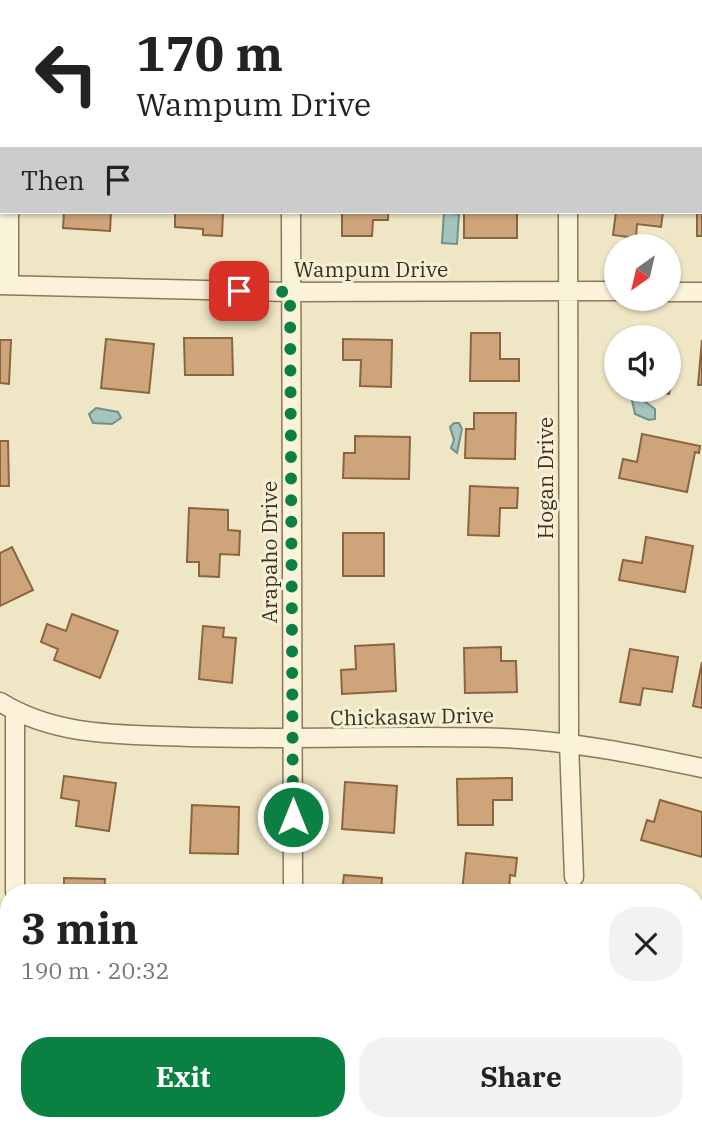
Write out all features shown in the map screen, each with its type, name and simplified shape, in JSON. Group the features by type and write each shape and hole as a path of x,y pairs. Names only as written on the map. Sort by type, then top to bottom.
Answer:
{"street":[{"path":"5,285 9,214"},
{"name":"Arapaho Drive","path":"290,214 293,884"},
{"name":"Hogan Drive","path":"568,214 569,743 574,877"},
{"name":"Wampum Drive","path":"5,285 290,292 604,291"},
{"path":"681,292 702,292"},
{"path":"8,707 15,884"},
{"name":"Chickasaw Drive","path":"8,707 57,728 101,734 293,740 503,738 625,751 702,768"}],"water":[{"path":"444,214 459,214 457,244 442,243"},
{"path":"632,402 646,402 655,409 655,419 649,420 635,414"},
{"path":"96,408 118,412 121,418 112,424 93,423 89,414"},
{"path":"459,423 462,429 457,453 451,448 454,440 450,427"}],"building":[{"path":"64,214 111,214 110,231 63,228"},
{"path":"175,214 223,214 222,236 203,235 203,229 175,227"},
{"path":"342,214 388,214 388,220 373,220 372,236 342,236"},
{"path":"464,214 517,214 517,238 464,238"},
{"path":"616,214 663,214 661,227 637,224 636,234 613,234"},
{"path":"697,214 702,214 702,236 697,236"},
{"path":"471,333 500,333 500,359 519,359 519,381 470,381"},
{"path":"184,338 232,338 233,375 185,375"},
{"path":"106,339 154,344 149,393 101,388"},
{"path":"343,339 392,340 391,387 360,386 361,360 343,360"},
{"path":"0,340 11,340 9,384 0,383"},
{"path":"702,340 702,385 698,385"},
{"path":"474,413 516,413 515,459 465,458 466,429 474,429"},
{"path":"642,434 700,446 699,453 695,452 687,492 619,478 623,459 637,462"},
{"path":"355,436 410,437 409,479 343,478 344,453 355,453"},
{"path":"0,441 8,441 9,486 0,486"},
{"path":"470,486 518,488 517,508 500,508 499,536 468,535"},
{"path":"189,508 228,510 228,530 240,531 239,555 220,554 219,577 199,576 199,562 187,562"},
{"path":"343,533 384,533 384,576 343,576"},
{"path":"646,537 693,546 685,592 619,580 623,560 642,563"},
{"path":"12,547 33,590 0,606 0,553"},
{"path":"72,614 118,631 100,678 54,660 58,649 41,642 47,624 66,631"},
{"path":"203,626 224,628 223,637 236,638 232,683 199,679"},
{"path":"394,644 396,691 342,694 341,670 356,669 355,646"},
{"path":"501,647 501,661 516,661 517,692 465,693 464,648"},
{"path":"630,649 678,657 672,692 643,688 640,705 620,702"},
{"path":"702,662 702,708 693,706"},
{"path":"64,776 116,783 109,831 76,826 79,801 61,798"},
{"path":"512,778 512,800 493,800 493,825 458,825 457,779"},
{"path":"345,782 397,786 394,833 342,829"},
{"path":"660,800 702,812 702,857 641,840 647,820 654,822"},
{"path":"192,805 239,807 238,854 190,853"},
{"path":"466,853 517,858 515,876 510,875 509,884 463,884"},
{"path":"344,875 382,878 382,884 343,884"},
{"path":"64,878 105,879 105,884 64,884"}],"route":[{"path":"239,291 290,292 293,817"}]}
